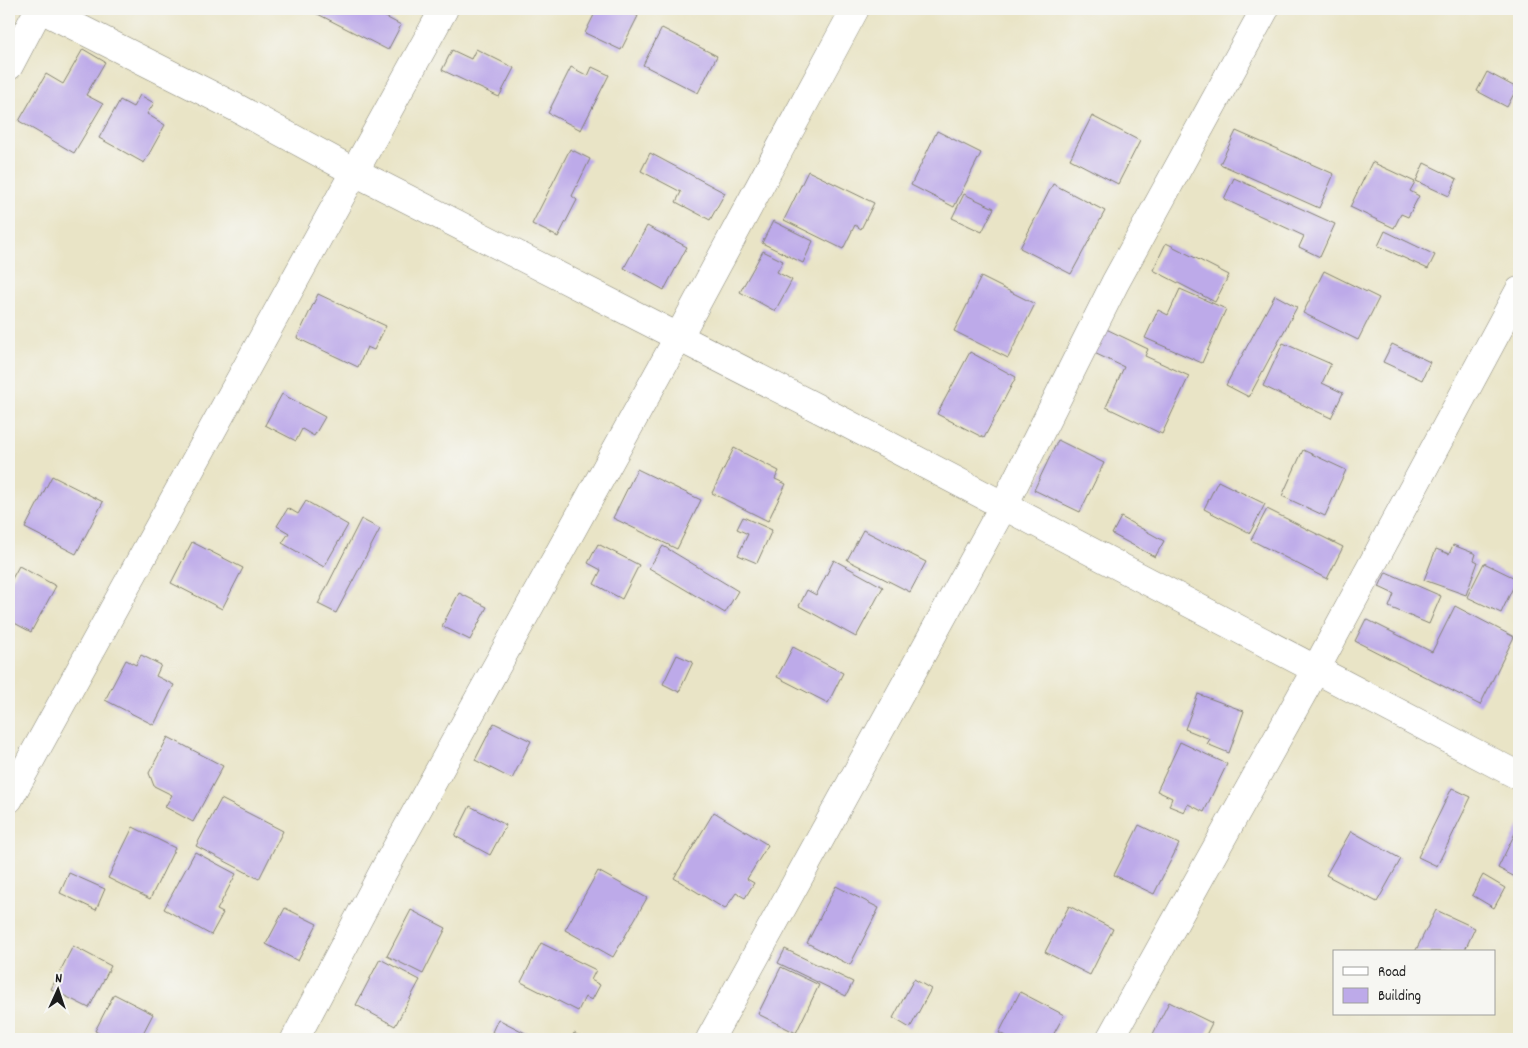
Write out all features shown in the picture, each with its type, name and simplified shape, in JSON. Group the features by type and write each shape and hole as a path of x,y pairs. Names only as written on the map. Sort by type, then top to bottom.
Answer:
{"street":[{"path":"9,66 40,9 237,108 353,171 679,336 1519,776"},
{"path":"9,799 126,590 353,171 444,9"},
{"path":"295,1039 383,872 679,336 856,9"},
{"path":"710,1039 1004,505 1116,283 1265,9"},
{"path":"1110,1039 1316,669 1519,291"}],"building":[{"path":"308,9 370,9 401,25 388,50"},
{"path":"597,9 623,9 638,16 621,50 585,33"},
{"path":"662,28 717,56 698,93 643,65"},
{"path":"83,49 105,62 86,95 103,104 74,153 19,121 46,74 63,84"},
{"path":"476,49 514,68 499,97 442,70 452,50 471,59"},
{"path":"571,67 588,76 592,67 609,75 581,130 548,113"},
{"path":"1487,72 1517,88 1507,107 1477,91"},
{"path":"140,95 154,103 147,114 165,125 144,163 99,138 120,100 133,107"},
{"path":"1092,116 1140,141 1118,184 1070,159"},
{"path":"937,131 981,153 954,207 911,185"},
{"path":"1236,131 1334,174 1319,208 1220,164"},
{"path":"570,149 590,159 572,196 577,200 558,237 532,224"},
{"path":"650,153 725,193 710,220 676,202 681,192 641,171"},
{"path":"1372,162 1415,182 1410,191 1419,196 1408,217 1401,214 1394,228 1350,207"},
{"path":"1424,163 1457,179 1449,196 1416,181"},
{"path":"808,171 874,203 861,229 855,225 843,249 784,220"},
{"path":"1234,178 1335,224 1320,257 1299,247 1304,236 1224,199"},
{"path":"1053,184 1105,211 1071,274 1020,248"},
{"path":"964,194 994,208 982,232 952,218"},
{"path":"773,221 813,241 803,263 762,243"},
{"path":"647,226 687,247 664,290 624,268"},
{"path":"1385,231 1435,255 1428,269 1378,246"},
{"path":"1166,243 1229,275 1215,302 1153,270"},
{"path":"763,251 783,261 777,272 792,280 775,311 740,292"},
{"path":"1324,271 1379,298 1358,340 1303,313"},
{"path":"981,277 1035,304 1008,358 954,331"},
{"path":"1180,289 1226,309 1202,363 1145,338 1158,310 1168,315"},
{"path":"318,294 386,326 374,350 367,347 358,367 297,338"},
{"path":"1275,295 1297,307 1249,397 1226,385"},
{"path":"1102,327 1148,349 1145,356 1189,376 1162,434 1106,407 1124,367 1090,351"},
{"path":"1283,343 1331,364 1322,383 1343,393 1331,418 1263,386"},
{"path":"1392,344 1430,362 1422,380 1383,362"},
{"path":"970,352 1016,377 984,438 937,414"},
{"path":"282,394 325,417 314,436 302,429 296,441 265,425"},
{"path":"1058,440 1104,463 1080,512 1034,490"},
{"path":"734,448 779,471 775,479 786,484 768,521 712,493"},
{"path":"1303,450 1346,470 1325,516 1282,496"},
{"path":"637,469 701,500 677,549 613,518"},
{"path":"52,476 103,502 76,554 25,528"},
{"path":"1218,481 1265,504 1250,533 1204,509"},
{"path":"306,501 348,525 324,567 282,543 289,533 277,526 288,508 298,514"},
{"path":"1267,509 1343,547 1327,579 1251,540"},
{"path":"743,517 772,530 757,563 738,555 748,534 737,529"},
{"path":"1121,517 1164,541 1155,557 1112,534"},
{"path":"361,519 380,529 336,613 318,604"},
{"path":"863,530 926,562 910,592 847,560"},
{"path":"192,542 243,568 222,609 171,583"},
{"path":"598,544 639,565 622,599 594,584 601,570 588,563"},
{"path":"1453,545 1476,554 1474,560 1478,562 1466,595 1424,580 1436,549 1449,554"},
{"path":"663,546 738,591 725,613 649,568"},
{"path":"834,560 883,587 856,637 799,606 807,590 816,595"},
{"path":"1484,563 1517,579 1501,613 1467,597"},
{"path":"19,566 56,586 31,632 9,620 9,584"},
{"path":"1386,572 1441,596 1429,624 1389,607 1394,594 1379,587"},
{"path":"459,593 487,607 470,640 442,626"},
{"path":"1455,606 1514,637 1480,705 1355,641 1366,619 1432,652"},
{"path":"793,647 843,673 828,703 777,677"},
{"path":"141,655 161,665 156,676 174,685 154,725 105,700 126,660 136,665"},
{"path":"677,655 693,662 679,692 663,684"},
{"path":"1198,694 1244,711 1229,753 1207,744 1210,739 1185,729"},
{"path":"494,723 531,741 512,779 475,760"},
{"path":"168,737 223,766 193,822 165,807 172,795 154,786 149,773"},
{"path":"1180,742 1227,764 1204,812 1188,804 1184,812 1169,806 1172,798 1157,791"},
{"path":"1452,788 1471,797 1437,866 1418,857"},
{"path":"221,799 283,831 259,879 196,846"},
{"path":"470,806 506,825 490,855 455,836"},
{"path":"714,812 768,845 747,879 754,883 745,898 736,893 725,909 674,878"},
{"path":"1139,825 1179,844 1154,894 1114,875"},
{"path":"1519,825 1519,879 1498,868"},
{"path":"133,827 175,848 150,899 108,878"},
{"path":"1351,831 1401,859 1377,902 1326,875"},
{"path":"195,852 236,874 217,910 223,913 211,935 164,909"},
{"path":"598,871 647,898 613,957 565,930"},
{"path":"69,873 105,889 96,910 60,893"},
{"path":"1483,875 1505,888 1494,908 1472,895"},
{"path":"836,886 879,908 850,965 807,943"},
{"path":"1069,906 1113,929 1090,975 1045,952"},
{"path":"285,908 317,924 298,961 266,944"},
{"path":"411,910 446,928 423,974 387,956"},
{"path":"1436,910 1475,928 1465,950 1416,950"},
{"path":"541,943 596,970 591,980 600,985 592,1000 585,997 578,1011 521,982"},
{"path":"73,946 111,966 89,1008 51,989"},
{"path":"785,949 853,982 846,996 778,963"},
{"path":"380,959 420,980 395,1026 356,1005"},
{"path":"781,967 819,985 796,1033 758,1014"},
{"path":"914,979 931,989 910,1028 893,1018"},
{"path":"1020,992 1064,1015 1051,1039 1012,1039 999,1033"},
{"path":"114,994 153,1014 140,1039 110,1039 95,1031"},
{"path":"1169,1002 1212,1023 1204,1039 1164,1039 1153,1034"},
{"path":"498,1019 537,1039 504,1039 492,1032"},
{"path":"574,1033 584,1039 571,1039"}]}
